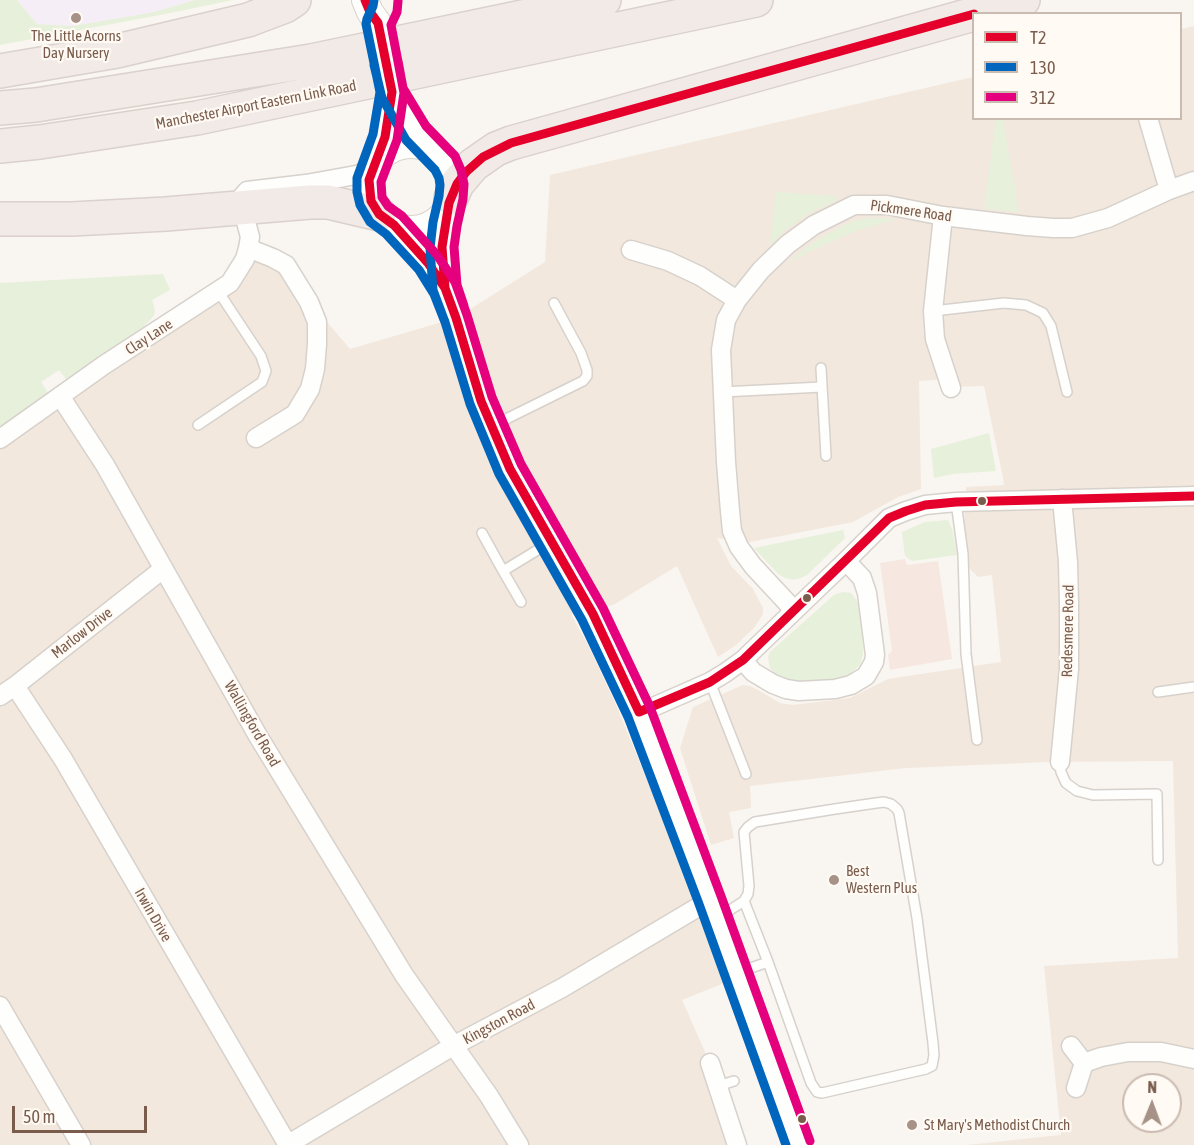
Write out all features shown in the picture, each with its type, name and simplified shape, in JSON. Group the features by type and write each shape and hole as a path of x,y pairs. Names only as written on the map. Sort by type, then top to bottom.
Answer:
{"highway":[{"path":"0,71 117,51 248,20 285,6 294,0"},
{"path":"0,108 36,105 311,61 604,0"},
{"name":"Manchester Airport Eastern Link Road","path":"0,146 197,118 756,0"},
{"path":"981,12 1023,0"},
{"path":"450,200 457,184 473,165 511,143 972,15"},
{"path":"0,219 72,219 328,202 386,219"}],"main road":[{"path":"365,0 370,12 381,17 392,91 385,137 369,180 371,201 428,263 446,288"},
{"path":"392,91 416,133 445,163 450,174 452,184 442,247 446,288 481,401 510,469 593,614 639,712 714,909 799,1145"},
{"path":"374,167 385,154 404,145 416,145 436,153"},
{"path":"386,219 409,228 420,227 439,218 450,200"}],"street":[{"path":"1149,120 1168,190"},
{"path":"256,438 295,414 310,389 315,369 317,322 309,302 286,265 248,248 250,237 242,207 242,197 247,191 356,175 374,167"},
{"name":"Pickmere Road","path":"794,610 753,566 732,531 726,462 721,350 726,321 737,300 761,270 788,244 814,225 855,205 887,205 943,216 1027,226 1072,228 1108,218 1168,190 1194,181"},
{"path":"943,216 933,311 936,339 951,388"},
{"name":"Clay Lane","path":"0,439 104,365 230,283 245,259 248,248"},
{"path":"632,250 668,261 700,276 737,300"},
{"name":"Wallingford Road","path":"60,396 105,465 258,736 404,975 489,1096 519,1145"},
{"path":"639,712 710,682 743,660 889,518 925,505 956,502 1194,496"},
{"name":"Redesmere Road","path":"1060,762 1069,669 1068,562 1062,499"},
{"path":"743,660 753,672 773,684 799,691 835,689 851,685 866,676 876,655 867,593 862,578 846,561"},
{"name":"Marlow Drive","path":"8,691 163,569"},
{"name":"Irwin Drive","path":"8,691 63,759 288,1145"},
{"name":"Kingston Road","path":"288,1145 453,1046 714,909"},
{"path":"0,1006 81,1145"},
{"path":"1071,1046 1084,1063"},
{"path":"1084,1063 1128,1052 1161,1052 1194,1059"},
{"path":"710,1063 726,1084 737,1145"},
{"path":"1076,1088 1084,1063"}],"lane":[{"path":"198,425 262,382 266,371 261,356 219,291"},
{"path":"492,426 583,381 586,376 587,370 581,353 554,303"},
{"path":"933,311 1004,303 1026,305 1042,313 1051,326 1067,392"},
{"path":"821,368 826,456"},
{"path":"722,392 822,387"},
{"path":"956,502 963,554 966,654 977,740"},
{"path":"482,533 520,602"},
{"path":"503,571 552,542"},
{"path":"710,682 746,774"},
{"path":"1158,692 1194,687"},
{"path":"1060,762 1066,783 1077,791 1094,795 1157,794 1158,860"},
{"path":"714,909 744,901 748,894 744,832 755,822 876,803 891,804 899,813 917,918 933,1043 932,1066 822,1093 817,1092 811,1083 744,901"},
{"path":"737,973 768,962"}],"shaded area":[{"name":"The Little Acorns Day Nursery","path":"17,0 195,0 154,12 73,26 37,24"},
{"path":"1194,26 1194,1145 967,1145 1061,1135 1044,966 1178,958 1173,761 1048,762 906,768 750,786 751,808 729,812 734,838 711,845 680,748 693,707 743,685 750,686 780,703 792,705 850,698 888,679 1001,662 992,575 978,577 969,568 964,525 966,487 1004,485 1003,478 984,386 952,387 950,379 919,381 921,489 898,497 853,522 750,542 717,538 731,566 753,589 763,608 763,614 754,628 736,645 718,657 677,566 613,605 571,614 617,707 729,981 682,1000 710,1063 737,1145 0,1145 0,439 174,321 245,259 273,258 350,349 456,318 545,262 550,175 972,77 972,120 1182,120 1182,29"},
{"path":"905,559 907,565 938,561 952,659 890,670 888,655 892,651 880,563"}],"green space":[{"path":"0,0 17,0 37,24 73,26 154,12 195,0 233,0 0,45"},
{"path":"996,120 1003,120 1019,212 984,209"},
{"path":"776,192 835,196 838,200 811,212 789,227 770,245"},
{"path":"896,219 856,231 786,264 812,243 842,226 856,220"},
{"path":"163,274 170,290 152,300 154,315 142,328 67,380 59,370 41,382 49,394 0,427 0,283"},
{"path":"989,433 996,471 952,474 934,478 931,449"},
{"path":"948,520 953,532 957,555 912,561 905,556 902,532 925,522"},
{"path":"843,530 845,538 807,575 793,580 778,574 754,548"},
{"path":"851,593 862,611 863,654 860,665 845,678 815,683 799,684 778,678 770,668 768,657 770,652 834,595"}],"transit line":[{"name":"T2","path":"365,0 378,23 392,92 385,137 369,180 371,201 379,214 394,225 428,263 445,288 452,307"},
{"name":"130","path":"374,0 366,24 380,92 373,134 357,178 360,205 370,222 386,234 419,270 434,294 470,404 499,474 582,620 628,717 699,904 786,1145"},
{"name":"312","path":"398,1 397,12 391,25 404,93 397,140 381,182 382,197 388,206 402,216 437,255 455,282 492,397 521,464 603,608 650,707 810,1141"},
{"name":"T2","path":"639,712 593,614 510,469 481,401 445,288 442,247 449,203 457,184 466,172 483,157 511,143 972,15"},
{"name":"312","path":"398,61 403,88 426,126 455,156 461,170 464,184 463,199 454,247 457,285 464,306"},
{"name":"130","path":"374,65 382,98 406,140 435,170 439,178 439,196 430,248 433,290 442,314"},
{"name":"T2","path":"639,712 710,682 743,660 889,518 906,511 925,505 956,502 1194,496"}],"place":[{"name":"The Little Acorns Day Nursery","path":"76,18"},
{"name":"Best Western Plus","path":"834,880"},
{"name":"St Mary's Methodist Church","path":"912,1125"}]}
